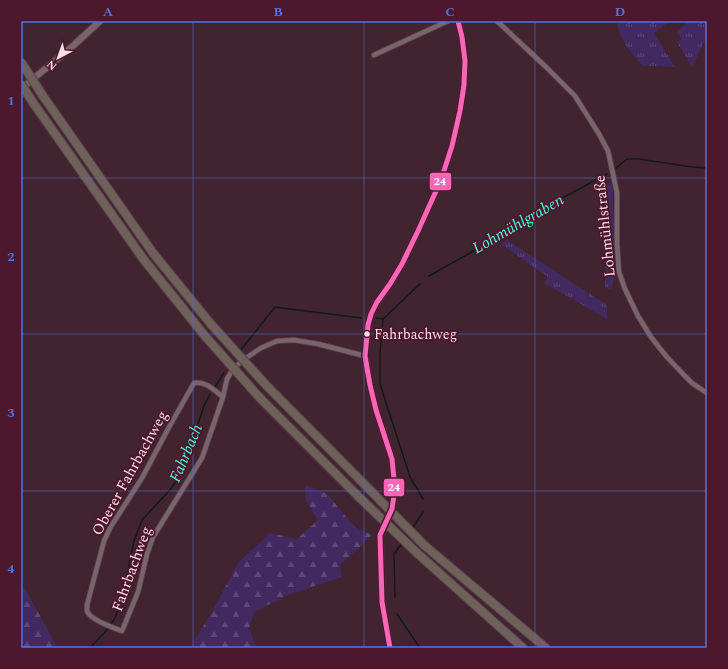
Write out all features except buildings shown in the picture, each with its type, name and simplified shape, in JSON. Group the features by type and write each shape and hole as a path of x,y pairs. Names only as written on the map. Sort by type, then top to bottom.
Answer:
{"highway":[{"path":"21,62 43,96 153,252 210,323 266,385 424,545 546,648"},
{"path":"21,84 144,260 205,336 259,397 417,553 523,648"}],"main road":[{"path":"21,89 74,45 100,21"}],"street":[{"path":"374,56 448,21"},
{"path":"390,648 382,602 380,535 392,509 394,479 392,459 376,410 365,356 368,325 370,314 402,264 441,180 452,146 463,91 465,61 458,21"},
{"name":"Lohmühlstraße","path":"498,21 575,96 599,134 608,151 617,193 617,244 619,272 625,289 638,316 666,356 687,379 707,393"},
{"name":"Fahrbachweg","path":"87,611 92,617 122,631 138,592 147,554 153,537 202,458 227,379 233,369 261,348 277,341 294,340 312,343 365,356"},
{"name":"Oberer Fahrbachweg","path":"87,611 87,604 104,542 110,528 142,478 194,383 199,382 205,384 222,397"}],"green space":[{"path":"617,21 670,21 654,33 675,67 643,66 623,40"},
{"path":"688,21 707,21 707,36 692,67 677,42 682,39 677,33"},
{"path":"612,184 615,274 611,290 605,287 606,186"},
{"path":"507,240 607,305 607,319 544,283 548,277 501,244"},
{"path":"305,485 327,494 355,527 372,535 340,565 342,577 290,594 254,612 249,629 257,648 190,648 213,610 238,563 270,533 297,539 318,520 306,501"},
{"path":"21,588 25,589 58,648 21,648"}],"waterway":[{"name":"Lohmühlgraben","path":"616,168 627,159 639,159 707,168"},
{"name":"Lohmühlgraben","path":"429,276 540,210 607,174"},
{"name":"Lohmühlgraben","path":"383,319 420,284"},
{"name":"Fahrbach","path":"240,351 275,307 361,318"},
{"name":"Lohmühlgraben","path":"376,318 383,319"},
{"path":"383,319 380,353 380,384 410,477 423,499"},
{"name":"Fahrbach","path":"215,387 224,373"},
{"name":"Fahrbach","path":"90,648 106,631 115,618 123,594 134,541 142,520 170,490 182,473 184,451 195,433 204,406 210,394"},
{"path":"412,529 423,512"},
{"path":"395,597 394,554 402,543"},
{"path":"397,614 420,648"}],"transit line":[{"name":"24","path":"390,648 382,602 380,535 392,509 394,479 392,459 376,410 365,356 368,325 371,314 377,302 402,264 418,231 441,180 452,146 464,85 465,61 458,21"}],"place":[{"name":"Fahrbachweg","path":"367,334"}]}
